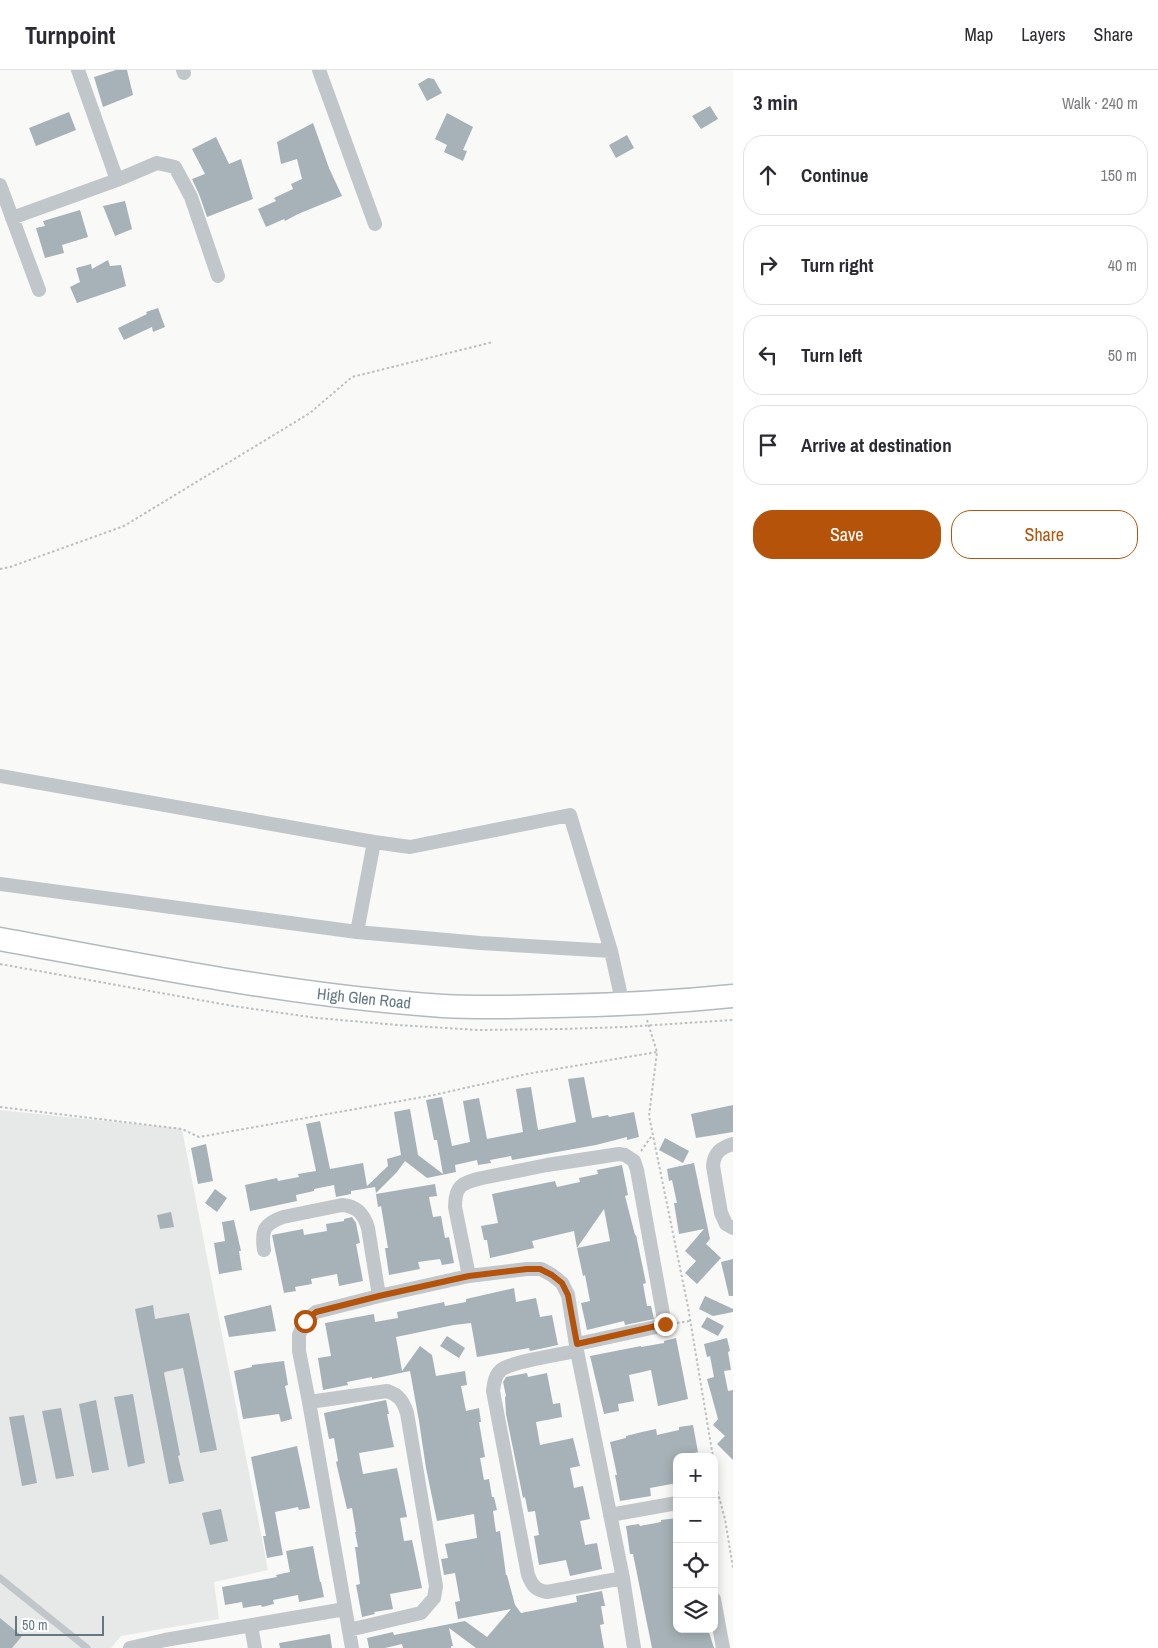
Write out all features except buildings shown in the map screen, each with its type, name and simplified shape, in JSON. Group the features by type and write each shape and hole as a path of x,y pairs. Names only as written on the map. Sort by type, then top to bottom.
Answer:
{"main road":[{"name":"High Glen Road","path":"0,939 231,981 316,994 453,1006 500,1008 633,1004 733,996"}],"street":[{"path":"78,70 117,180"},
{"path":"319,70 375,224"},
{"path":"12,218 117,180 157,163 175,167 191,197 218,276"},
{"path":"0,185 39,290"},
{"path":"0,776 410,847 570,814 611,951 633,1004"},
{"path":"356,932 374,842"},
{"path":"0,884 356,932 480,943 611,951"},
{"path":"733,1144 717,1152 713,1166 721,1213 726,1224 733,1228"},
{"path":"469,1276 455,1207 455,1195 462,1185 482,1178 582,1159 619,1154 625,1155 634,1161 665,1324 513,1365 501,1370 494,1380 493,1391 528,1575 532,1585 538,1590 547,1592 623,1578"},
{"path":"264,1250 264,1231 267,1225 274,1220 332,1207 350,1206 359,1211 365,1218 379,1296"},
{"path":"352,1648 309,1402 298,1351 299,1335 305,1321 316,1312 469,1276 540,1269 562,1283 568,1295 623,1578 634,1648"},
{"path":"309,1402 387,1391 396,1394 403,1401 407,1413 436,1586 434,1598 421,1613 349,1630"},
{"path":"610,1515 673,1504"},
{"path":"130,1648 166,1644 345,1609"},
{"path":"718,1621 723,1648"},
{"path":"251,1626 256,1648"}],"lane":[{"path":"0,1578 87,1648"}],"path":[{"path":"0,569 10,568 124,526 310,413 352,377 493,342"},
{"path":"633,1004 657,1052 649,1116 688,1307 712,1453"},
{"path":"0,1107 182,1129 199,1137 434,1095 527,1074 657,1052"},
{"path":"634,1161 653,1134"},
{"path":"718,1497 725,1519 733,1568"}],"shaded area":[{"path":"0,1110 182,1129 268,1570 214,1582 219,1619 121,1636 111,1648 0,1648"}],"route":[{"path":"305,1321 316,1312 469,1276 540,1269 562,1283 568,1295 577,1344 665,1324"}]}
